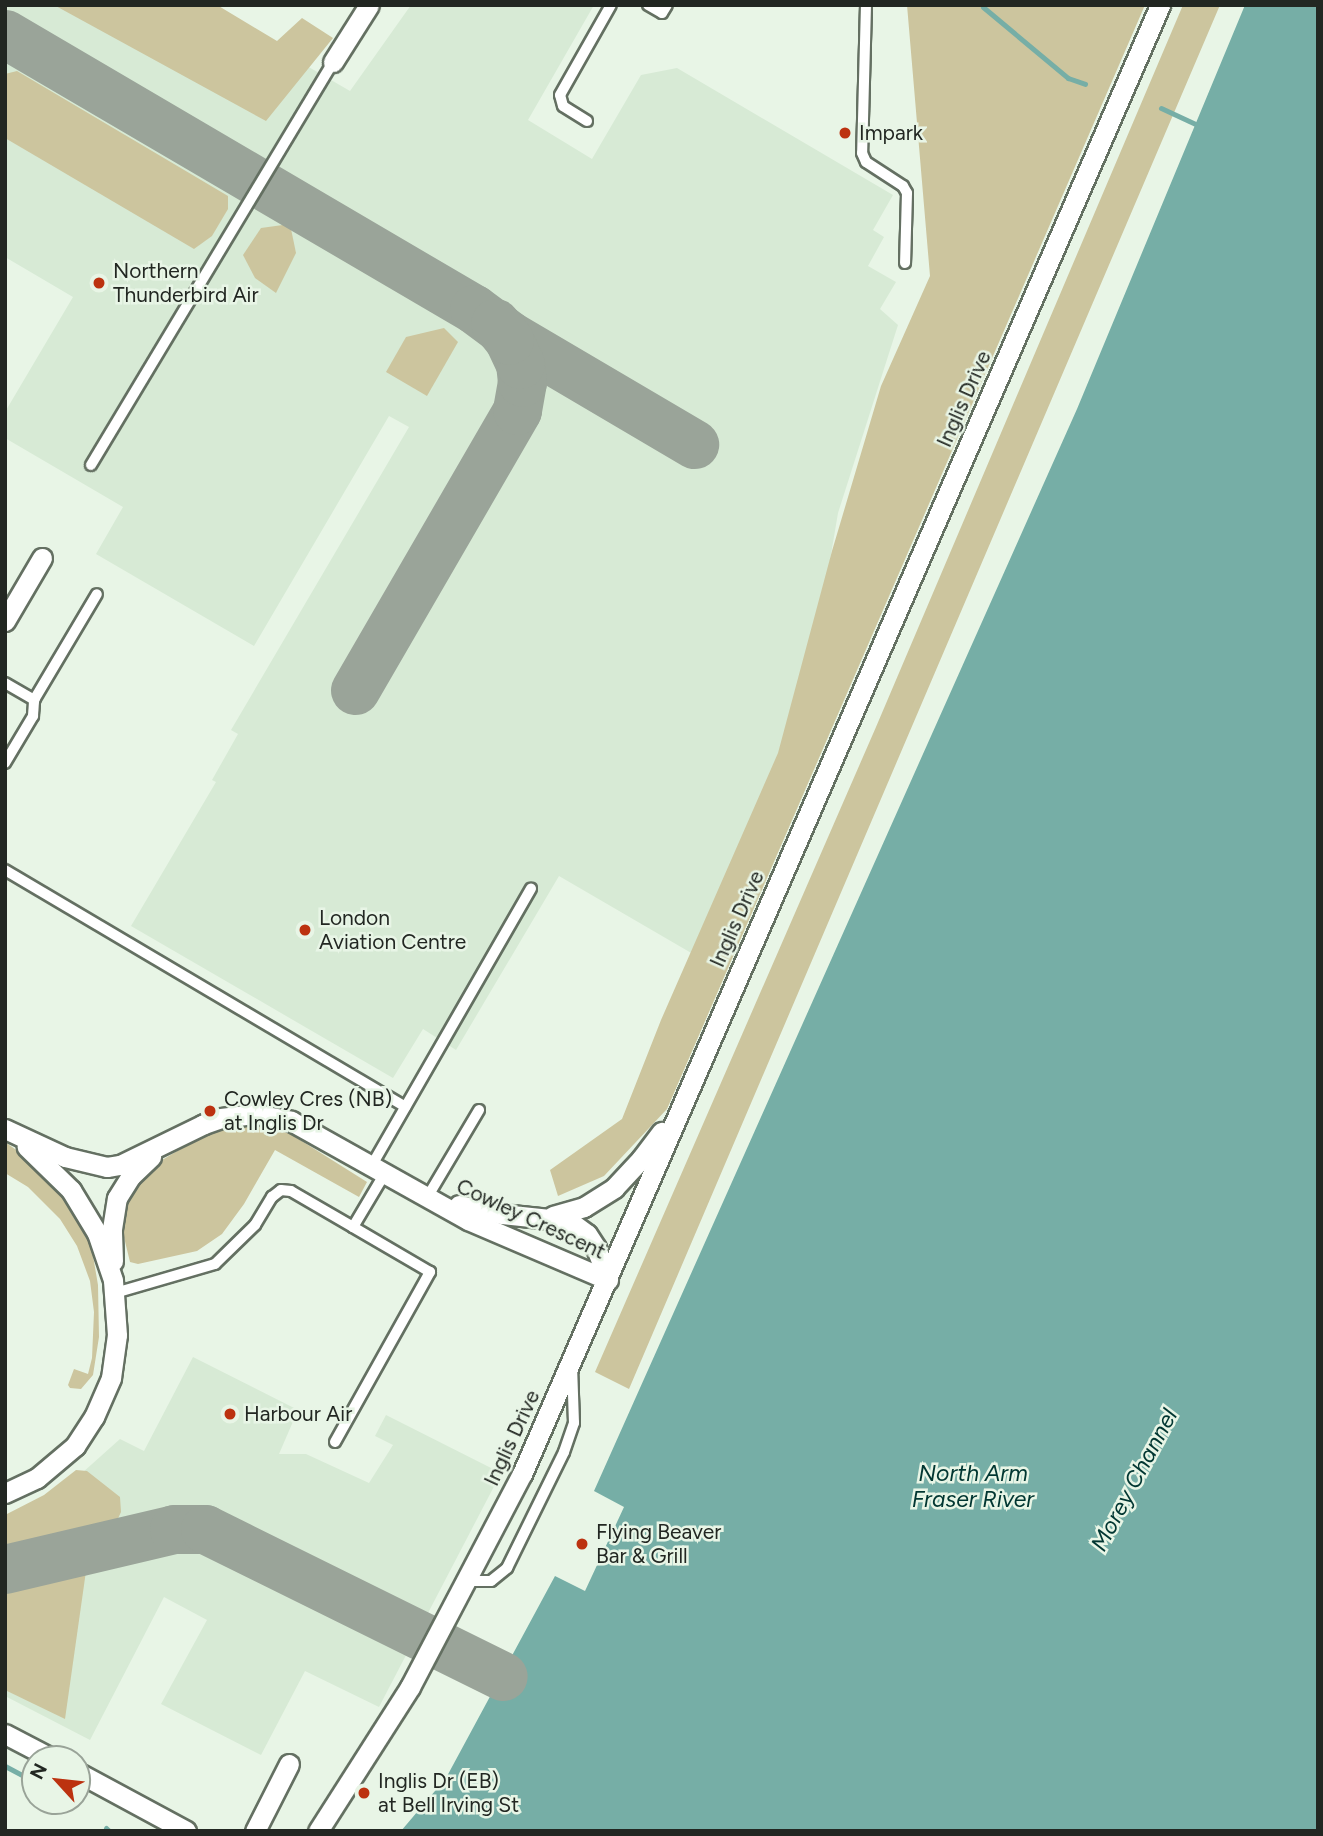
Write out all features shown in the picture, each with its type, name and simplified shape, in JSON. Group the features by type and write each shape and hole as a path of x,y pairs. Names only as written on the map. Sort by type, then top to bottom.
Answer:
{"street":[{"path":"333,62 369,5"},
{"name":"Inglis Drive","path":"318,1831 410,1687 522,1474 1160,5"},
{"path":"5,621 43,558"},
{"path":"542,1217 572,1212 614,1188 654,1143 686,1093"},
{"name":"Cowley Crescent","path":"162,1147 204,1124 256,1114 291,1121 311,1129 468,1220 608,1280"},
{"path":"5,1130 65,1157 94,1166 120,1165 162,1147"},
{"path":"5,1130 55,1171 71,1190 97,1233 114,1286"},
{"path":"5,1493 58,1463 75,1446 94,1417 111,1378 115,1357 112,1228 117,1198 131,1176 162,1147"},
{"name":"Cowley Crescent","path":"431,1198 502,1214 569,1221 587,1234 597,1248 608,1280"},
{"path":"5,1734 26,1745"},
{"path":"255,1831 289,1764"},
{"path":"91,1780 186,1831"}],"lane":[{"path":"587,121 563,106 560,95 611,5"},
{"path":"648,5 662,13 667,5"},
{"path":"866,5 862,153 866,162 903,186 907,193 905,263"},
{"path":"91,465 333,62"},
{"path":"5,763 33,716 34,700 97,594"},
{"path":"5,683 34,700"},
{"path":"5,870 405,1107"},
{"path":"353,1227 405,1107 531,888"},
{"path":"431,1198 479,1110"},
{"path":"114,1286 215,1264 255,1226 272,1197 281,1190 291,1191 430,1272 335,1442"},
{"path":"466,1581 491,1581 507,1568 564,1452 574,1423 572,1364"}],"shaded area":[{"path":"5,5 218,5 252,34 350,91 411,5 594,5 528,120 592,159 641,75 677,68 893,195 873,230 884,237 868,266 896,282 880,309 898,325 838,513 813,661 792,739 693,954 559,876 456,1050 423,1029 393,1078 131,926 216,782 212,780 238,734 231,730 409,427 389,416 254,646 96,554 123,507 5,438 5,412 73,297 5,257"},
{"path":"54,5 217,5 277,41 302,18 333,38 266,121"},
{"path":"907,5 1145,5 667,1109 604,1176 558,1196 550,1170 622,1119 661,1020 778,753 832,551 881,386 930,276"},
{"path":"1183,5 1220,5 629,1389 595,1372 876,727"},
{"path":"17,71 228,196 228,209 212,236 194,249 5,138 5,74"},
{"path":"290,224 296,253 276,293 255,278 243,255 261,228"},
{"path":"444,328 458,342 427,396 386,372 406,337"},
{"path":"243,1124 281,1128 367,1182 359,1197 275,1150 244,1204 222,1234 197,1251 138,1264 130,1262 121,1225 123,1204 147,1169 204,1135"},
{"path":"5,1142 22,1154 66,1199 91,1244 98,1285 99,1337 93,1375 81,1389 70,1388 68,1385 74,1369 88,1374 92,1358 94,1312 90,1281 77,1246 60,1219 28,1187 5,1173"},
{"path":"193,1357 298,1410 279,1454 306,1454 369,1483 393,1445 375,1436 386,1415 501,1473 379,1707 305,1671 261,1755 161,1704 207,1620 164,1597 90,1740 5,1696 5,1521 63,1490 120,1439 144,1451"},
{"path":"76,1470 87,1471 120,1497 121,1512 115,1525 95,1533 5,1555 5,1515 44,1495"},
{"path":"87,1564 65,1719 5,1690 5,1580"}],"water":[{"name":"North Arm Fraser River","path":"1245,5 1318,5 1318,1831 401,1831 446,1778 555,1576 585,1591 624,1507 594,1491 1077,409"}],"waterway":[{"path":"983,7 1068,78 1085,84"},
{"path":"1161,108 1196,124"},
{"path":"5,1766 21,1775"},
{"path":"106,1828 109,1831"}],"taxiway":[{"path":"5,34 474,309 509,335 694,444"},
{"path":"355,690 517,410 522,382 520,364 509,340 495,323"},
{"path":"5,1569 174,1529 205,1529 503,1676"}],"place":[{"name":"Impark","path":"845,133"},
{"name":"Northern Thunderbird Air","path":"99,283"},
{"name":"London Aviation Centre","path":"305,930"},
{"name":"Cowley Cres (NB) at Inglis Dr","path":"210,1111"},
{"name":"Harbour Air","path":"230,1414"},
{"name":"Flying Beaver Bar & Grill","path":"582,1544"},
{"name":"Inglis Dr (EB) at Bell Irving St","path":"364,1793"}],"water label":[{"name":"Morey Channel","path":"1134,1480"}]}
